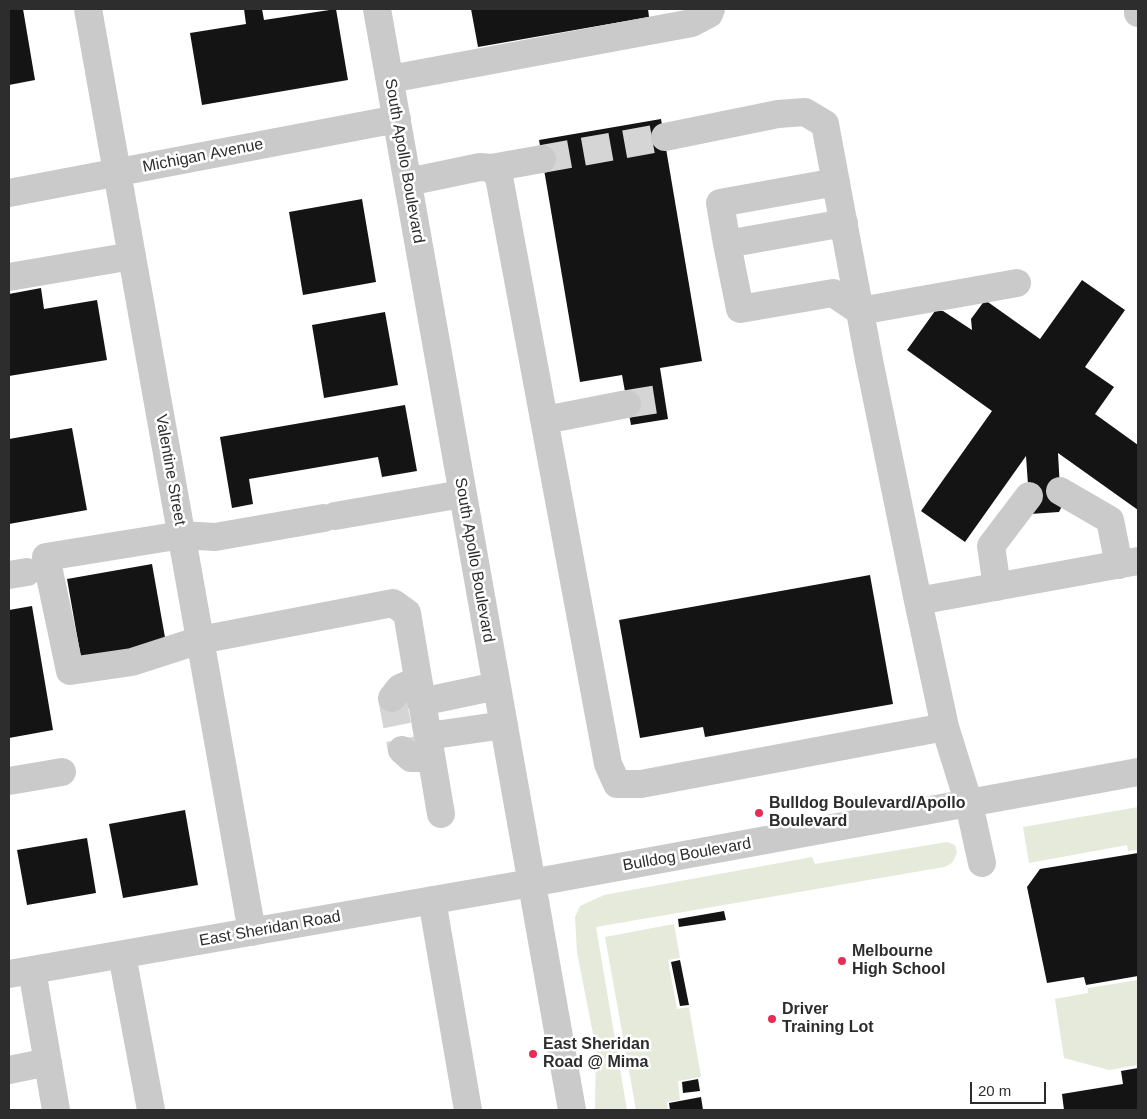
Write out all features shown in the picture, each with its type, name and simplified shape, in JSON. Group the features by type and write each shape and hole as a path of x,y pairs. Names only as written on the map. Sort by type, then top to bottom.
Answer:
{"street":[{"name":"Valentine Street","path":"88,9 252,932"},
{"name":"South Apollo Boulevard","path":"377,9 572,1110"},
{"path":"390,78 692,23 709,14 711,9"},
{"path":"664,137 778,114 805,112 825,124 860,312 918,601 945,728 969,804 982,863"},
{"name":"Michigan Avenue","path":"9,193 397,119"},
{"path":"408,182 480,167 491,168 542,159"},
{"path":"491,168 499,177 608,764 617,784 641,784 945,728"},
{"path":"836,182 720,203 740,309 833,293 860,312 1017,283"},
{"path":"728,244 844,223"},
{"path":"9,278 132,256"},
{"path":"545,420 627,404"},
{"path":"918,601 1128,563 1110,520 1060,491"},
{"path":"441,814 407,613 393,603 200,640 132,662 70,671 46,557 182,535 215,537 462,494"},
{"path":"997,587 991,546 1029,496"},
{"path":"392,698 400,688 420,691 497,686"},
{"path":"402,750 411,758 429,747 504,725"},
{"path":"9,781 62,772"},
{"name":"Bulldog Boulevard","path":"531,883 1138,772"},
{"name":"East Sheridan Road","path":"20,972 531,883"},
{"path":"432,900 468,1110"},
{"path":"122,955 151,1110"},
{"path":"20,972 48,1062 56,1110"},
{"path":"9,1070 48,1062"}],"green space":[{"path":"1138,807 1138,850 1128,851 1127,845 1029,863 1023,827"},
{"path":"947,842 955,845 957,853 952,863 944,867 596,927 627,1110 595,1110 596,1049 577,952 575,917 580,906 604,895 812,857 815,864"},
{"path":"674,924 680,958 668,960 677,1009 689,1007 701,1077 678,1081 680,1100 667,1102 668,1110 636,1110 605,937"},
{"path":"1138,980 1138,1065 1109,1070 1064,1058 1055,999 1088,993 1088,988"}],"building":[{"path":"9,9 23,9 35,80 9,85"},
{"path":"244,9 262,9 264,20 336,9 348,80 202,105 190,33 246,24"},
{"path":"471,9 648,9 649,17 478,47"},
{"path":"661,119 702,361 660,368 668,419 631,425 622,375 580,382 539,140"},
{"path":"362,199 376,282 303,295 289,212"},
{"path":"1082,280 1125,310 1085,367 1114,387 1095,414 1138,445 1138,510 1058,453 1061,508 1059,512 1030,514 1026,456 965,542 921,511 992,411 907,350 935,311 943,311 972,330 971,319 985,300 1040,339"},
{"path":"41,288 44,309 97,300 107,360 9,376 9,294"},
{"path":"385,312 398,385 324,398 312,325"},
{"path":"405,405 417,471 382,477 378,457 249,479 253,504 232,508 220,437"},
{"path":"72,428 87,510 9,524 9,439"},
{"path":"152,564 166,643 81,658 67,579"},
{"path":"870,575 893,704 705,737 703,727 640,738 619,620"},
{"path":"32,606 53,730 9,738 9,610"},
{"path":"185,810 198,885 123,898 109,824"},
{"path":"87,838 96,893 27,905 17,850"},
{"path":"1138,853 1138,976 1086,985 1084,977 1047,983 1027,887 1040,869"},
{"path":"724,911 726,920 679,927 678,919"},
{"path":"680,960 689,1005 680,1006 671,962"},
{"path":"1138,1068 1138,1110 1064,1110 1062,1094 1123,1084 1121,1071"},
{"path":"698,1079 700,1091 683,1093 682,1082"},
{"path":"701,1097 703,1110 670,1110 669,1103"}],"tunnel":[{"path":"542,159 665,137"},
{"path":"627,404 665,398"},
{"path":"392,698 402,750"}],"place":[{"name":"Bulldog Boulevard/Apollo Boulevard","path":"759,813"},
{"name":"Melbourne High School","path":"842,961"},
{"name":"Driver Training Lot","path":"772,1019"},
{"name":"East Sheridan Road @ Mima","path":"533,1054"}]}
